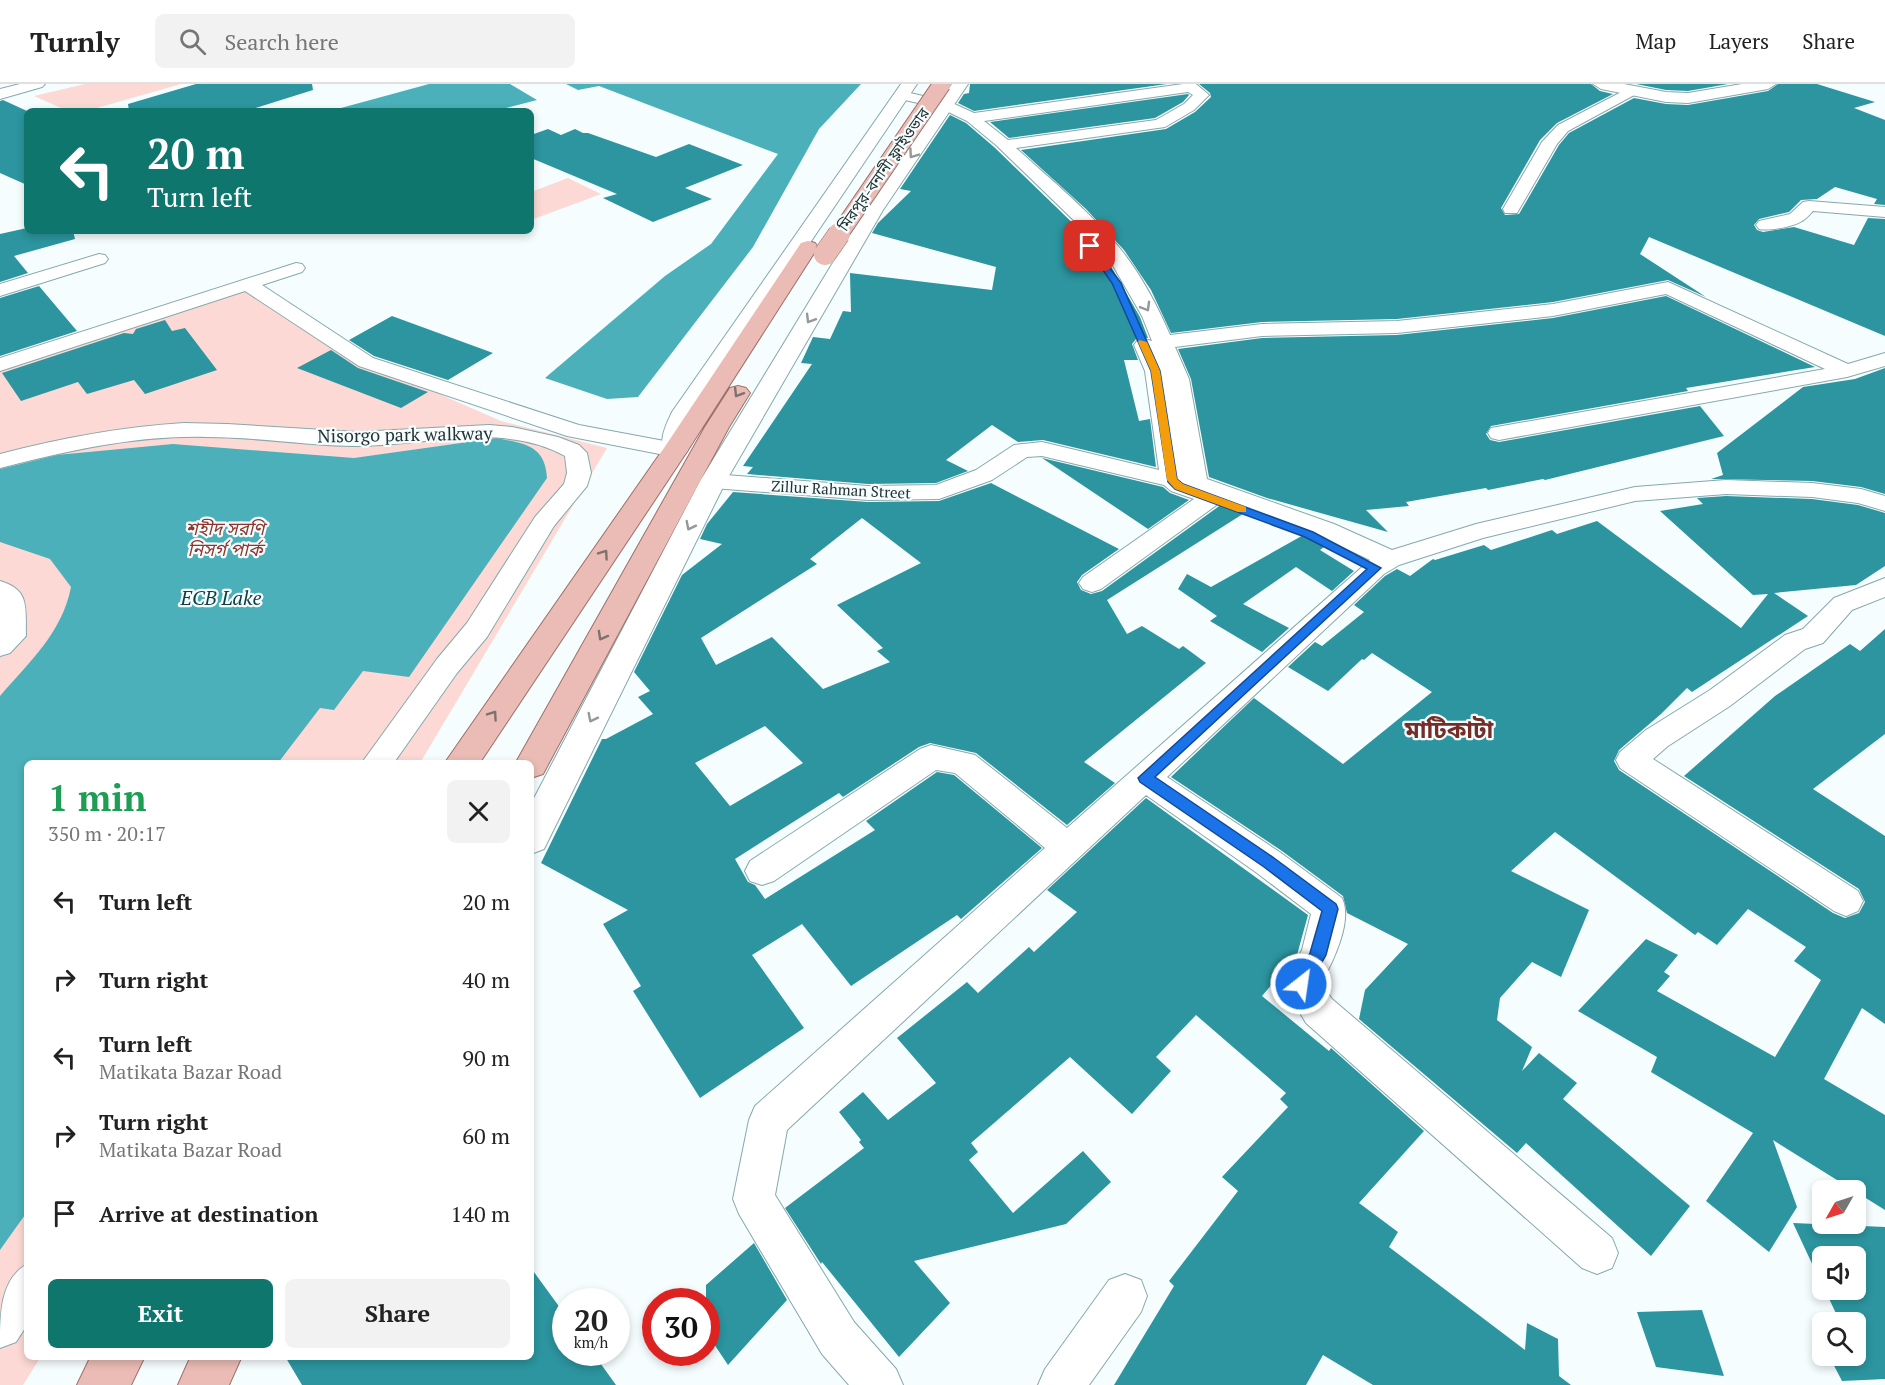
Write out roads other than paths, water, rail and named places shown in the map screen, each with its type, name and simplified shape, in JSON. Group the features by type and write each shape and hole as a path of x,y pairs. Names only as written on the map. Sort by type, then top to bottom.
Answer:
{"main road":[{"path":"0,94 37,84"},
{"name":"মিরপুর-বনানী ফ্লাইওভার","path":"816,250 924,84"},
{"name":"মিরপুর-বনানী ফ্লাইওভার","path":"816,250 942,84"},
{"path":"534,833 713,481 874,210 960,84"},
{"path":"1601,84 1666,97 1688,98 1768,84"},
{"path":"675,450 676,429 684,412 905,90"},
{"path":"464,760 675,450 816,250"},
{"path":"534,760 816,250"},
{"path":"102,1385 118,1360"},
{"path":"203,1385 215,1360"}],"street":[{"path":"972,118 1192,86 1202,95 1189,107 1160,123 1005,145"},
{"path":"905,90 953,114 998,148 1078,228 1116,283 1155,371 1172,480"},
{"path":"1511,209 1550,142 1563,128 1631,91"},
{"path":"943,108 972,118 1005,145 1094,230 1116,255 1152,316 1178,379 1194,480 1199,484 1325,529 1382,564"},
{"path":"1765,225 1796,218 1809,206 1885,212"},
{"path":"0,290 99,259"},
{"path":"0,365 296,268"},
{"path":"248,284 366,363 575,431 675,450"},
{"path":"1162,342 1262,330 1397,327 1553,310 1668,288 1847,371"},
{"path":"1499,433 1847,371 1885,359"},
{"name":"Nisorgo park walkway","path":"0,461 41,450 138,434 184,430 358,439 489,430 562,444 576,453 579,473 575,486 544,522 477,630 447,666 379,760"},
{"name":"Zillur Rahman Street","path":"713,481 868,493 939,492 984,475 1022,450 1042,449 1172,480 1179,486 1382,564"},
{"path":"880,1385 838,1338 754,1199 769,1120 1382,564 1476,532 1635,494 1726,487 1812,490 1861,496 1885,504"},
{"path":"1092,583 1212,498"},
{"path":"1846,901 1630,760 1658,738 1720,698 1795,642 1813,636 1843,604 1885,587"},
{"path":"0,590 11,597 12,636 0,646"},
{"path":"762,871 931,757 964,763 1068,848"},
{"path":"1145,778 1269,863 1330,909 1318,955 1301,984 1319,1011 1597,1253"},
{"path":"0,1326 24,1290"},
{"path":"1061,1385 1125,1296"}],"water":[{"path":"429,84 510,84 537,100 506,108 341,108"},
{"path":"566,84 861,84 819,129 753,247 638,397 607,399 545,378 665,276 711,244 778,154 599,86 578,90"},
{"name":"ECB Lake","path":"497,438 525,445 538,452 547,478 409,677 363,671 334,710 320,708 280,760 24,760 24,1216 0,1250 0,696 43,646 60,619 71,587 50,559 0,542 0,469 57,455 173,444 354,458"}],"district":[{"name":"মাটিকাটা","path":"1449,729"}],"park label":[{"name":"শহীদ সরণি নিসর্গ পার্ক","path":"225,538"}]}
